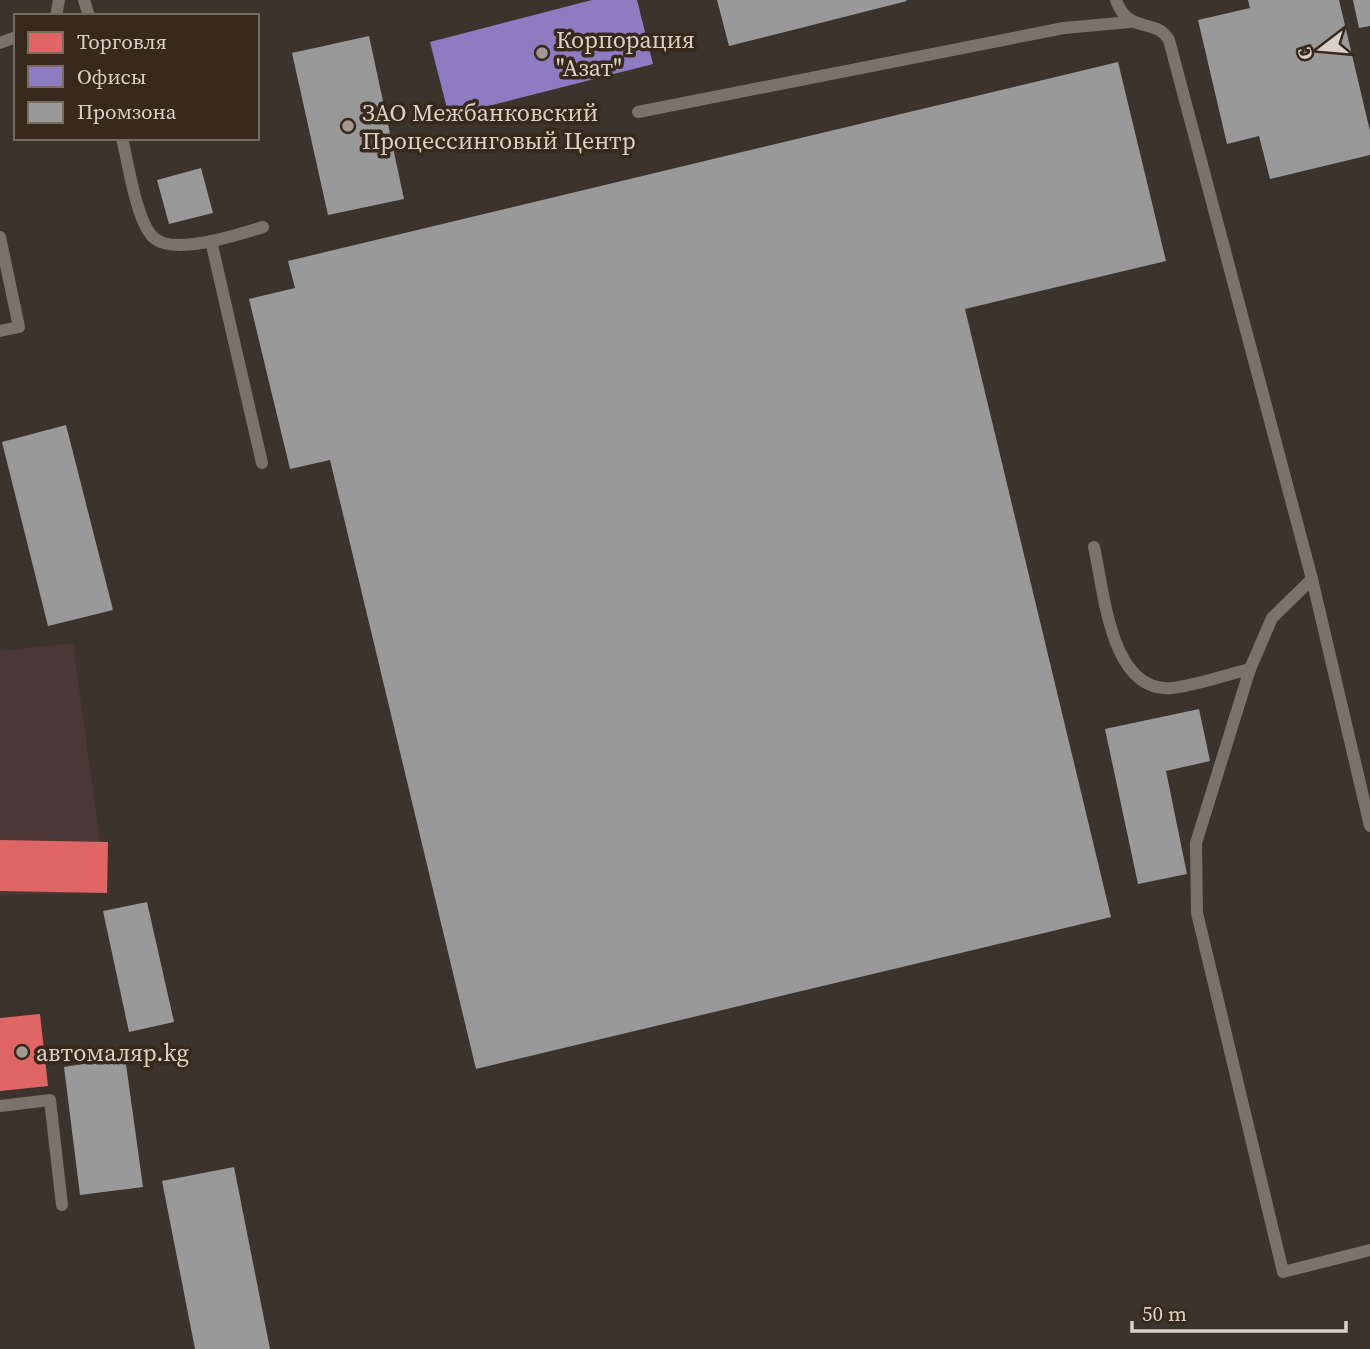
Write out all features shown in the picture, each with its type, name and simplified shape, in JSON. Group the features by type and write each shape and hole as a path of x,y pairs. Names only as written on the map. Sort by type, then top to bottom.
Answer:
{"lane":[{"path":"1116,0 1130,23"},
{"path":"638,112 1064,28 1130,23 1161,31 1169,40 1312,579 1370,827"},
{"path":"122,140 137,200 152,237 173,246 211,241 263,227"},
{"path":"0,237 19,327 0,331"},
{"path":"211,241 262,463"},
{"path":"1094,547 1117,651 1132,672 1149,685 1170,688 1250,669"},
{"path":"1312,579 1272,618 1250,669 1196,843 1197,913 1283,1272 1370,1250"},
{"path":"0,1106 50,1100 62,1205"}],"shaded area":[{"path":"73,643 107,893 0,895 0,651"}],"building: Торговля":[{"path":"0,840 108,842 107,893 0,891"},
{"name":"автомаляр.kg","path":"40,1014 48,1086 0,1091 0,1018"}],"building: Офисы":[{"name":"Корпорация \"Азат\"","path":"592,0 637,0 653,64 449,116 430,42"}],"building: Промзона":[{"path":"717,0 906,0 907,1 729,46"},
{"path":"1248,0 1339,0 1370,131 1370,155 1270,179 1259,136 1227,144 1198,20 1250,8"},
{"path":"1353,0 1370,0 1370,26 1359,28"},
{"name":"ЗАО Межбанковский Процессинговый Центр","path":"369,36 404,199 328,215 292,53"},
{"path":"1118,62 1166,261 965,309 1111,917 476,1069 330,460 290,469 249,299 295,288 288,261"},
{"path":"201,168 213,213 169,224 157,180"},
{"path":"66,425 113,610 48,626 2,442"},
{"path":"1199,709 1210,761 1166,771 1187,874 1138,884 1105,729"},
{"path":"147,902 174,1022 129,1032 103,911"},
{"path":"125,1057 143,1187 80,1195 64,1067"},
{"path":"234,1167 270,1349 195,1349 162,1181"}],"place":[{"name":"Корпорация \"Азат\"","path":"542,53"},
{"name":"ЗАО Межбанковский Процессинговый Центр","path":"348,126"},
{"name":"автомаляр.kg","path":"22,1052"}]}
